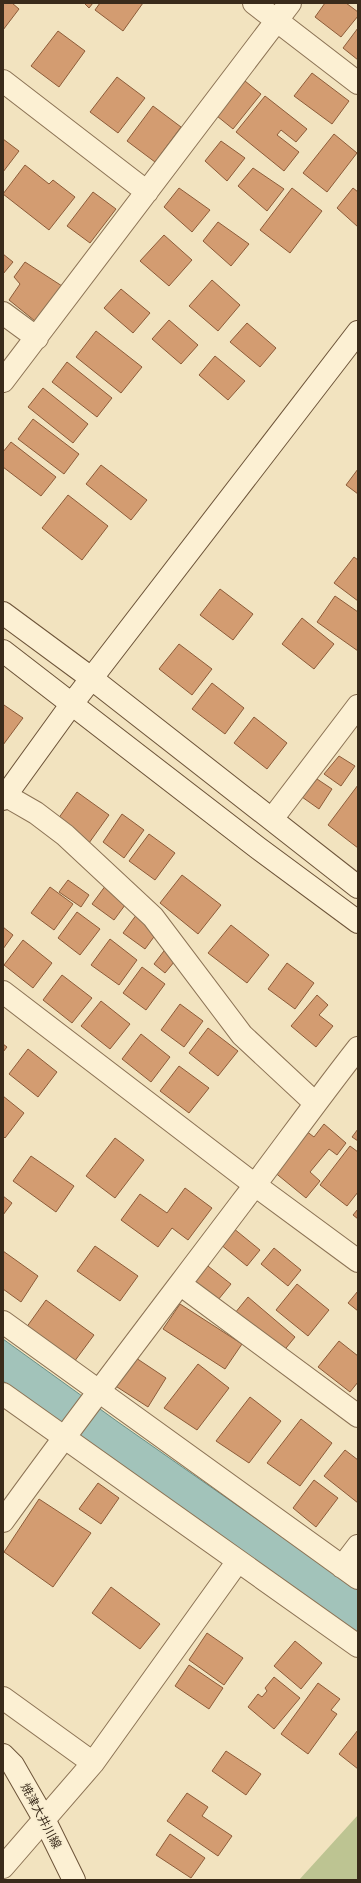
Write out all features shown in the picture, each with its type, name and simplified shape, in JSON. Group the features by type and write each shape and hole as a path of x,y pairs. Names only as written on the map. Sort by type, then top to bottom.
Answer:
{"street":[{"path":"254,3 358,83"},
{"path":"3,381 290,3"},
{"path":"3,81 147,192"},
{"path":"3,313 37,338"},
{"path":"315,1103 242,1035 153,916 65,835 36,813 4,796 91,678 358,332"},
{"path":"3,613 91,678 358,887"},
{"path":"3,651 258,848 358,922"},
{"path":"272,819 358,706"},
{"path":"3,992 255,1185 358,1261"},
{"path":"3,1521 98,1391 358,1048"},
{"path":"180,1284 358,1416"},
{"path":"3,1322 350,1573 358,1546"},
{"path":"3,1394 358,1646"},
{"path":"3,1867 93,1763 238,1561"},
{"path":"3,1698 93,1763"},
{"name":"焼津大井川線","path":"3,1755 13,1765 44,1819 74,1880"}],"green space":[{"path":"358,1815 358,1880 299,1880"}],"water":[{"path":"3,1339 118,1422 358,1590 358,1637 3,1381"}],"building":[{"path":"3,3 12,3 19,9 3,30"},
{"path":"84,3 93,3 89,8"},
{"path":"100,3 143,3 123,31 95,10"},
{"path":"325,3 346,3 358,12 358,16 341,37 315,17"},
{"path":"358,28 358,60 343,48"},
{"path":"58,31 85,51 59,87 31,66"},
{"path":"312,73 349,101 332,124 294,96"},
{"path":"117,77 145,98 118,133 90,112"},
{"path":"245,81 261,94 233,129 217,116"},
{"path":"265,96 307,129 296,142 281,130 277,135 299,152 284,171 236,132"},
{"path":"153,106 181,127 155,162 127,141"},
{"path":"334,134 357,153 327,192 303,173"},
{"path":"3,139 19,151 3,172"},
{"path":"221,141 245,158 227,181 205,161"},
{"path":"25,165 49,184 53,180 75,197 49,230 3,194"},
{"path":"253,168 284,189 267,211 238,186"},
{"path":"179,188 210,210 192,232 164,207"},
{"path":"292,188 322,211 290,253 260,230"},
{"path":"353,188 358,192 358,227 337,208"},
{"path":"93,192 116,209 90,243 67,226"},
{"path":"218,222 249,244 231,266 203,241"},
{"path":"164,235 192,260 169,286 140,261"},
{"path":"3,254 13,262 3,274"},
{"path":"25,262 62,286 35,321 9,300 20,284 14,277"},
{"path":"212,280 240,305 218,331 189,306"},
{"path":"121,289 150,313 133,333 104,308"},
{"path":"169,320 198,345 181,364 152,339"},
{"path":"247,323 276,348 260,367 230,342"},
{"path":"96,331 142,367 121,393 76,357"},
{"path":"215,356 245,381 228,400 199,375"},
{"path":"67,362 112,398 97,417 52,382"},
{"path":"43,388 88,424 73,443 28,407"},
{"path":"33,419 79,454 64,474 18,439"},
{"path":"11,442 56,477 41,496 3,467 3,452"},
{"path":"101,465 147,500 131,520 86,484"},
{"path":"358,469 358,494 346,485"},
{"path":"68,495 108,526 82,560 42,528"},
{"path":"354,557 358,560 358,601 334,583"},
{"path":"220,589 253,614 233,640 200,615"},
{"path":"335,596 358,612 358,651 317,622"},
{"path":"302,618 334,644 314,669 282,644"},
{"path":"179,644 212,669 192,695 159,669"},
{"path":"212,683 244,708 225,734 192,709"},
{"path":"4,705 23,718 3,745 3,706"},
{"path":"254,717 287,743 267,769 234,743"},
{"path":"339,756 355,766 341,786 324,774"},
{"path":"317,779 332,789 319,809 302,797"},
{"path":"358,785 358,848 328,825"},
{"path":"77,792 109,815 89,843 58,819"},
{"path":"122,814 144,830 124,858 103,842"},
{"path":"149,834 175,853 155,880 129,861"},
{"path":"182,875 221,905 198,934 160,903"},
{"path":"68,880 89,895 81,907 59,892"},
{"path":"106,885 128,901 114,920 92,904"},
{"path":"50,887 73,904 54,930 31,913"},
{"path":"77,912 100,929 80,955 58,938"},
{"path":"137,914 159,930 145,949 123,933"},
{"path":"231,925 269,955 247,983 208,953"},
{"path":"3,927 13,935 3,949"},
{"path":"110,939 137,960 119,985 91,965"},
{"path":"23,940 52,963 33,988 4,965"},
{"path":"167,947 179,956 165,973 154,964"},
{"path":"287,963 314,983 295,1009 268,989"},
{"path":"142,967 165,984 146,1010 123,993"},
{"path":"62,975 92,998 72,1023 43,1000"},
{"path":"317,995 328,1005 319,1015 333,1026 316,1047 291,1026"},
{"path":"101,1001 130,1024 110,1049 81,1026"},
{"path":"180,1004 203,1021 184,1047 161,1030"},
{"path":"208,1028 238,1051 218,1076 189,1053"},
{"path":"141,1034 170,1057 151,1082 122,1059"},
{"path":"3,1044 7,1047 3,1052"},
{"path":"28,1049 57,1072 38,1097 9,1074"},
{"path":"179,1066 209,1088 189,1113 160,1091"},
{"path":"3,1096 24,1113 5,1138 3,1136"},
{"path":"324,1124 346,1143 337,1155 329,1149 310,1172 320,1181 306,1198 273,1171 306,1131 314,1137"},
{"path":"358,1129 358,1141 352,1137"},
{"path":"115,1138 144,1160 115,1198 86,1176"},
{"path":"350,1146 358,1152 358,1192 347,1206 320,1185"},
{"path":"31,1156 74,1186 56,1212 13,1181"},
{"path":"185,1188 212,1208 188,1240 172,1228 158,1247 121,1220 140,1194 167,1213"},
{"path":"3,1196 12,1203 3,1215"},
{"path":"358,1209 358,1219 353,1215"},
{"path":"233,1228 260,1250 247,1266 220,1244"},
{"path":"95,1246 138,1276 120,1301 77,1271"},
{"path":"274,1248 301,1270 288,1286 261,1264"},
{"path":"3,1251 38,1276 21,1302 3,1289"},
{"path":"204,1263 231,1284 218,1300 191,1279"},
{"path":"297,1284 329,1310 308,1336 276,1310"},
{"path":"358,1291 358,1311 348,1303"},
{"path":"248,1297 295,1337 282,1353 235,1313"},
{"path":"46,1300 94,1335 74,1362 26,1328"},
{"path":"180,1304 242,1344 225,1369 163,1329"},
{"path":"339,1341 358,1356 358,1382 350,1392 318,1367"},
{"path":"133,1356 166,1378 148,1407 114,1385"},
{"path":"198,1364 229,1388 197,1430 164,1408"},
{"path":"250,1397 281,1421 249,1463 216,1441"},
{"path":"301,1419 332,1443 300,1486 267,1463"},
{"path":"345,1450 358,1460 358,1503 324,1476"},
{"path":"314,1480 338,1498 316,1527 293,1508"},
{"path":"98,1483 119,1498 101,1524 79,1509"},
{"path":"39,1499 91,1533 53,1587 4,1552"},
{"path":"111,1587 160,1624 140,1649 92,1613"},
{"path":"207,1633 243,1658 224,1685 189,1660"},
{"path":"295,1641 322,1663 301,1689 274,1666"},
{"path":"189,1665 223,1688 209,1709 175,1686"},
{"path":"274,1677 300,1698 274,1729 248,1707 258,1694 262,1697 267,1691 265,1688"},
{"path":"318,1683 340,1699 331,1710 337,1714 308,1754 281,1734"},
{"path":"358,1730 358,1769 339,1754"},
{"path":"226,1751 261,1774 246,1795 212,1771"},
{"path":"187,1793 208,1807 202,1816 232,1836 218,1856 167,1821"},
{"path":"170,1834 205,1858 191,1878 156,1855"}]}
